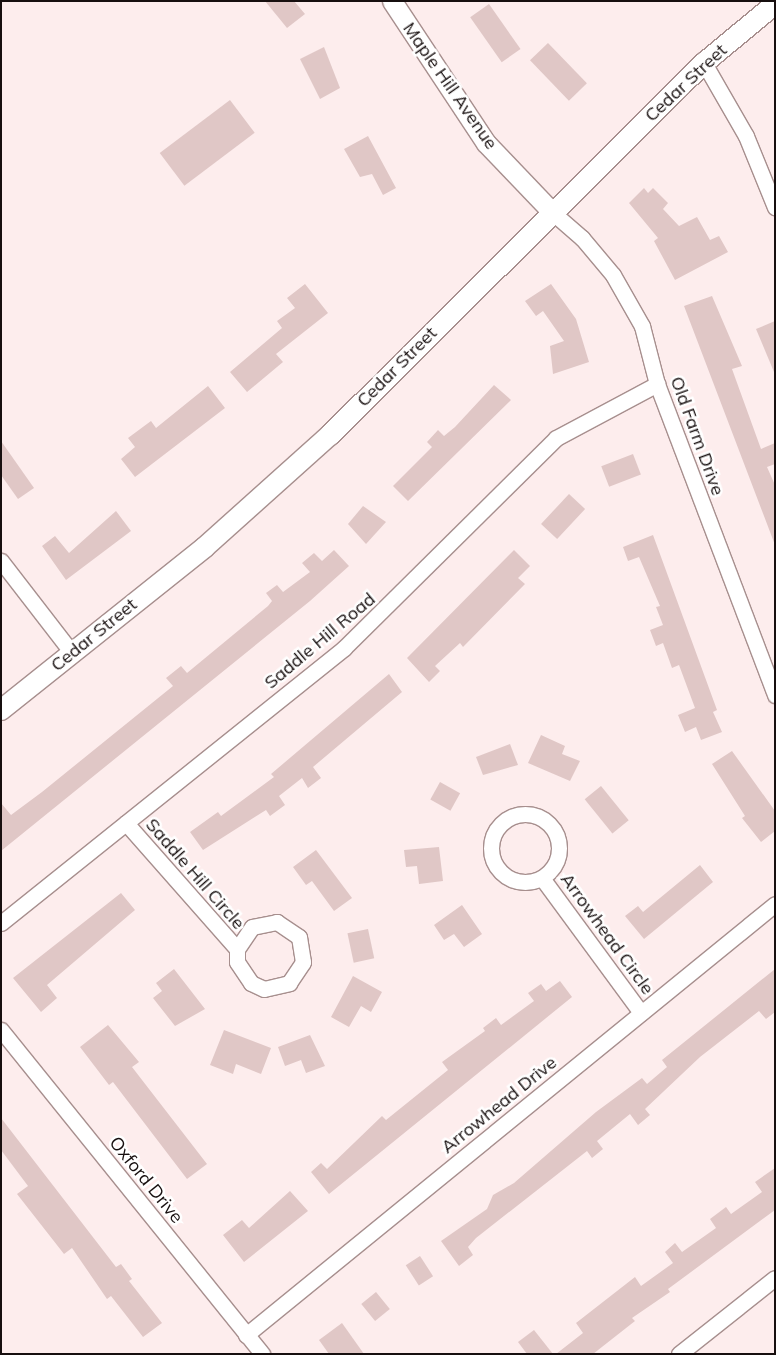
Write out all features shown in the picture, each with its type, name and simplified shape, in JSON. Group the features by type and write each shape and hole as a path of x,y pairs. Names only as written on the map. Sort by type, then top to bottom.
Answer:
{"main road":[{"name":"Cedar Street","path":"1,710 205,547 330,435 552,212 704,63 775,4"}],"street":[{"name":"Maple Hill Avenue","path":"392,1 486,143 552,212"},
{"path":"704,63 746,136 775,207"},
{"name":"Old Farm Drive","path":"552,212 582,238 613,275 642,326 656,384 775,695"},
{"name":"Saddle Hill Road","path":"1,923 377,619 556,438 656,384"},
{"path":"1,561 72,653"},
{"name":"Arrowhead Circle","path":"533,814 554,830 558,856 542,878 516,882 494,866 491,839 507,818 533,814"},
{"name":"Saddle Hill Circle","path":"126,823 237,948 242,974 264,989 289,984 304,962 299,937 277,922 252,927 237,948"},
{"name":"Arrowhead Circle","path":"542,878 641,1013"},
{"name":"Arrowhead Drive","path":"246,1335 775,904"},
{"name":"Oxford Drive","path":"1,1030 262,1354"},
{"path":"678,1354 775,1278"}],"building":[{"path":"265,1 294,1 305,14 287,28"},
{"path":"489,4 521,49 502,62 470,17"},
{"path":"548,43 587,83 569,101 530,60"},
{"path":"324,47 340,88 320,99 300,59"},
{"path":"230,100 255,133 184,186 160,153"},
{"path":"368,136 396,188 383,195 372,174 360,177 344,149"},
{"path":"644,188 648,193 653,188 668,203 663,209 679,226 697,217 710,240 719,236 728,252 675,280 654,241 658,238 629,203"},
{"path":"305,284 328,313 276,354 283,362 247,392 230,372 282,328 277,321 295,308 287,298"},
{"path":"551,284 576,319 589,362 553,374 550,346 564,341 543,311 536,316 525,301"},
{"path":"712,296 742,366 732,369 761,449 775,443 775,464 767,467 775,485 775,545 684,306"},
{"path":"775,321 775,372 774,372 756,329"},
{"path":"494,385 511,400 408,501 393,486 432,447 427,442 438,430 444,436 455,427"},
{"path":"208,386 225,408 135,477 121,459 135,447 128,438 151,421 156,428"},
{"path":"1,441 34,488 18,499 1,475"},
{"path":"633,454 641,475 609,487 601,466"},
{"path":"569,494 585,509 557,539 541,524"},
{"path":"363,506 386,522 366,544 348,524"},
{"path":"116,511 131,531 66,580 42,546 55,536 69,553"},
{"path":"653,535 717,710 713,712 722,732 701,740 696,727 685,732 678,715 695,708 679,665 672,668 663,643 656,646 650,630 663,625 656,607 660,606 639,557 628,561 623,547"},
{"path":"334,550 349,566 310,601 1,851 1,803 11,815 42,792 173,686 166,678 181,666 187,673 268,606 272,601 266,593 277,585 283,592 310,572 302,563 314,553 322,561"},
{"path":"514,550 530,566 518,578 525,584 463,647 460,643 435,666 440,671 429,682 407,658"},
{"path":"389,674 402,692 313,767 321,778 308,788 302,778 279,796 285,805 270,816 266,810 203,850 190,832 218,812 221,816 274,777 271,774"},
{"path":"541,735 565,746 562,754 580,761 570,781 528,763"},
{"path":"510,744 518,765 483,775 476,757"},
{"path":"732,751 775,811 775,831 761,842 742,818 745,816 712,764"},
{"path":"440,782 460,793 450,811 430,799"},
{"path":"601,786 629,820 612,833 585,799"},
{"path":"439,847 443,881 419,884 417,866 406,867 404,850"},
{"path":"316,850 352,898 334,911 312,881 306,885 293,867"},
{"path":"700,865 713,882 644,939 625,916 638,906 643,912"},
{"path":"121,893 135,910 47,985 57,998 41,1012 13,978"},
{"path":"462,905 482,934 464,947 454,934 444,940 434,925"},
{"path":"368,929 374,958 354,963 347,933"},
{"path":"174,969 205,1009 175,1026 153,998 162,991 156,983"},
{"path":"775,969 775,1012 766,1019 759,1011 700,1057 645,1109 650,1115 638,1125 630,1114 597,1141 603,1149 592,1158 587,1151 476,1238 468,1247 473,1255 459,1266 441,1241 487,1209 493,1195 514,1183 596,1112 642,1078 647,1084 667,1067 662,1060"},
{"path":"353,976 382,992 371,1012 361,1006 349,1027 331,1017"},
{"path":"560,981 572,997 329,1194 311,1172 321,1163 327,1169 382,1116 386,1120 448,1070 442,1062 485,1031 483,1028 496,1018 501,1025 534,1001 528,993 541,984 546,991"},
{"path":"108,1025 139,1062 132,1067 207,1164 187,1179 113,1082 109,1085 80,1047"},
{"path":"224,1030 271,1048 261,1074 236,1064 233,1074 210,1065"},
{"path":"310,1035 325,1066 306,1073 301,1060 285,1066 278,1047"},
{"path":"1,1118 116,1267 121,1264 132,1279 129,1281 162,1323 143,1337 111,1296 107,1299 72,1248 64,1254 17,1194 28,1186 1,1150"},
{"path":"775,1168 775,1210 668,1289 670,1292 632,1318 635,1321 593,1354 556,1354 583,1333 576,1323 635,1277 641,1286 673,1263 665,1252 675,1243 682,1252 716,1228 710,1219 726,1207 731,1214 762,1192 755,1182"},
{"path":"290,1191 308,1211 244,1262 223,1235 242,1220 249,1228"},
{"path":"420,1256 433,1276 419,1285 406,1265"},
{"path":"376,1292 390,1309 375,1321 361,1304"},
{"path":"342,1323 364,1354 329,1354 319,1340"},
{"path":"534,1330 553,1354 527,1354 518,1342"}]}
